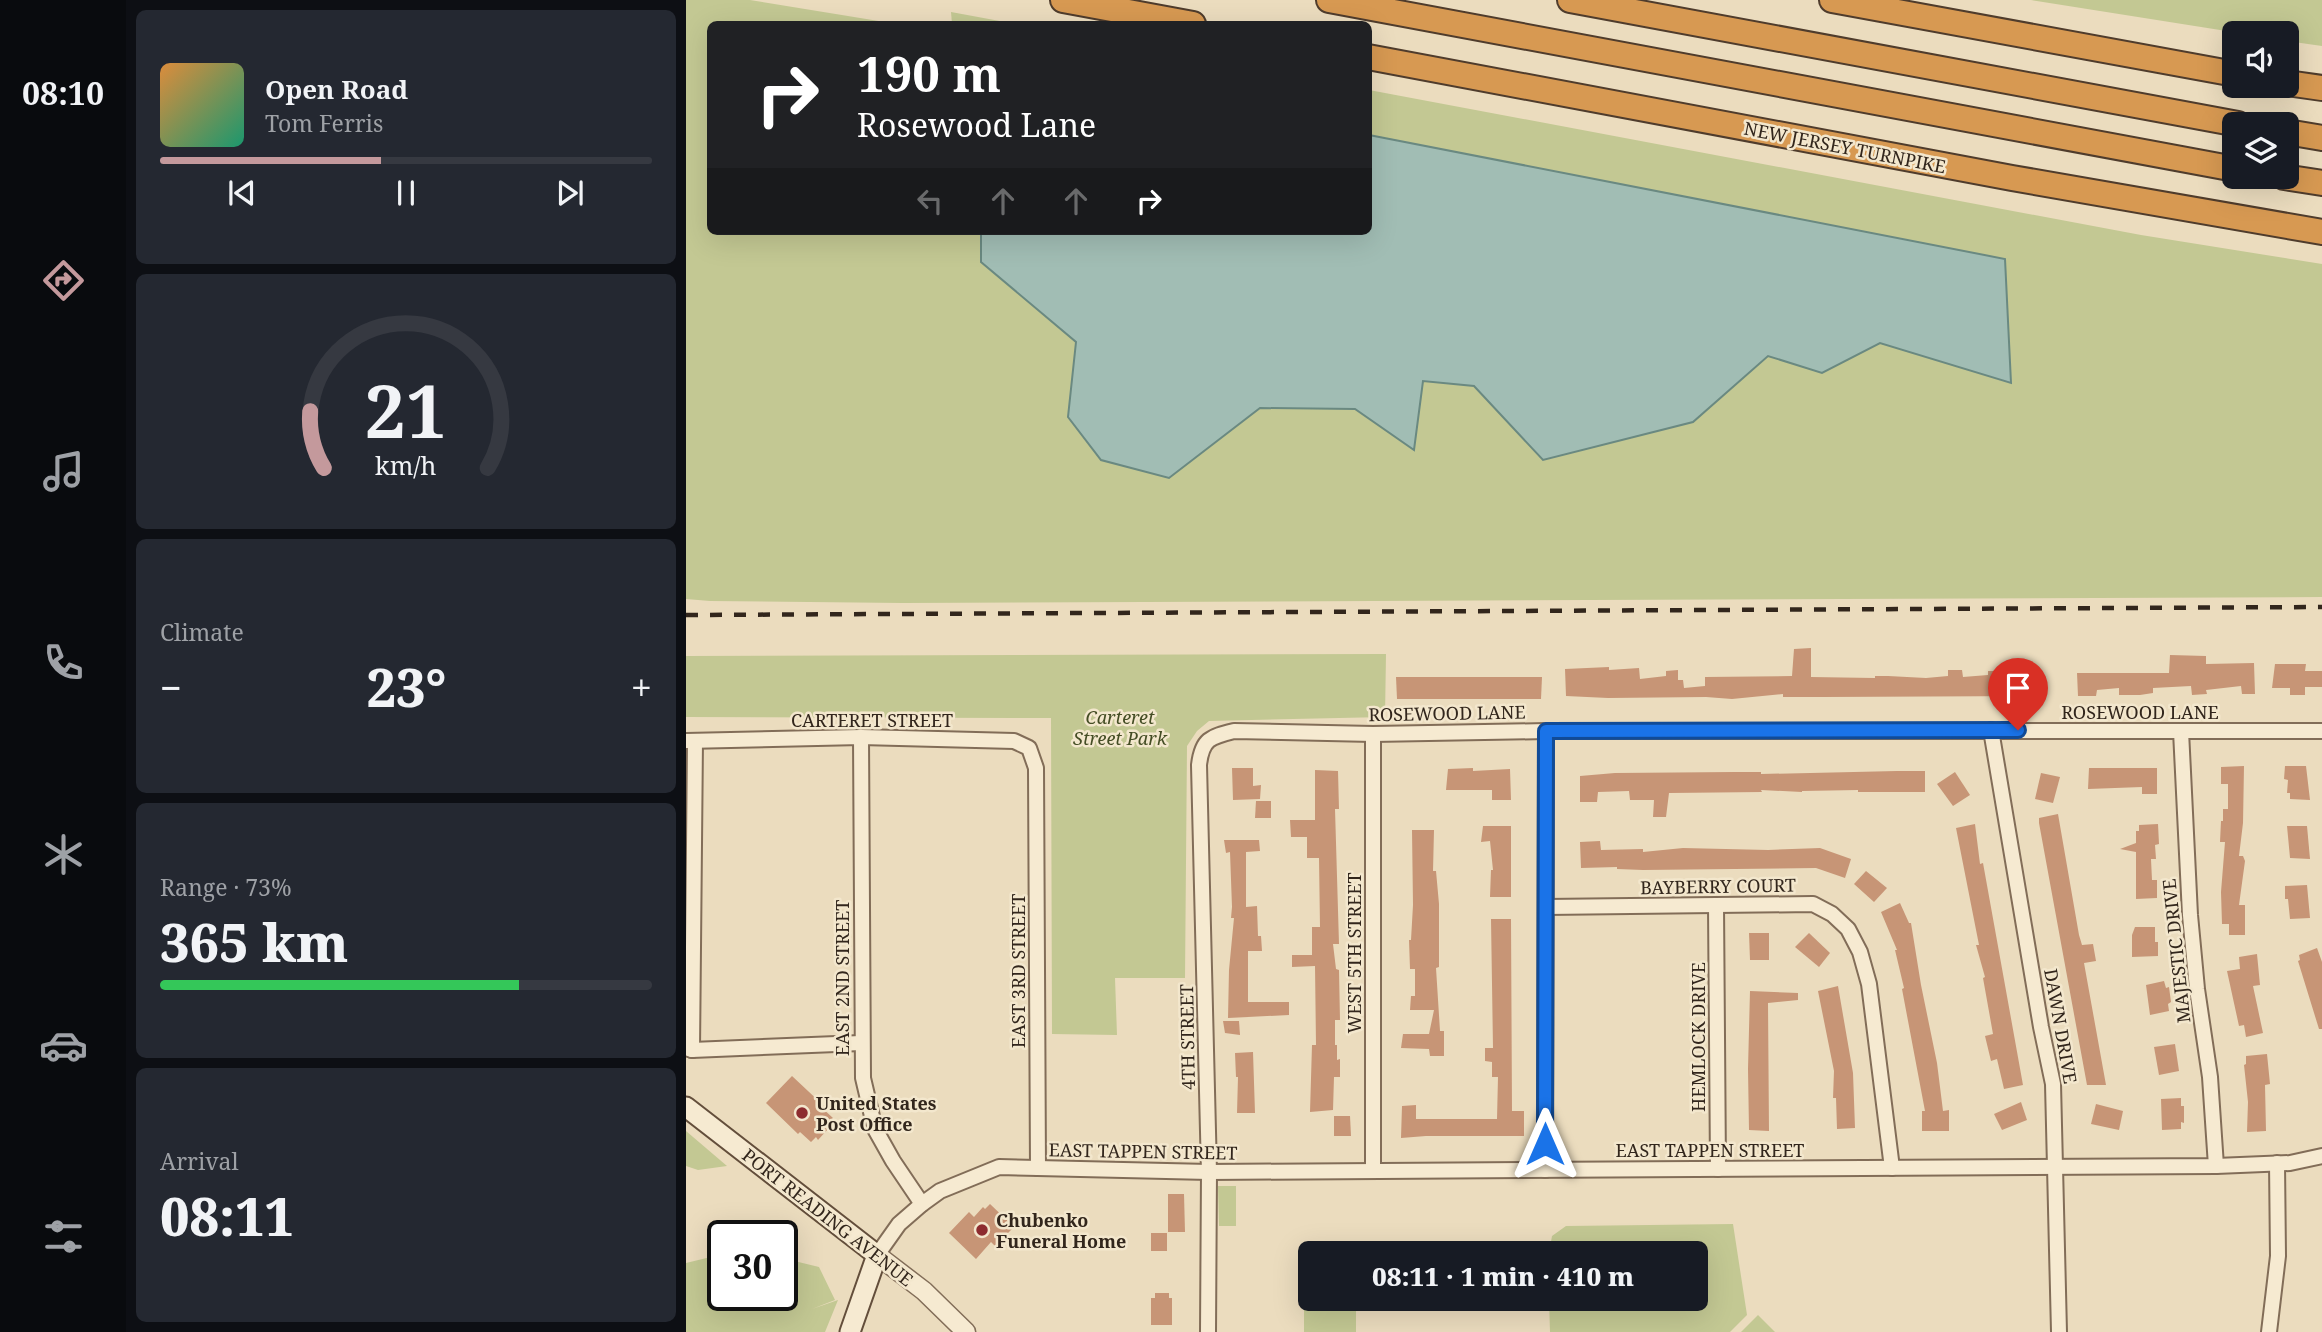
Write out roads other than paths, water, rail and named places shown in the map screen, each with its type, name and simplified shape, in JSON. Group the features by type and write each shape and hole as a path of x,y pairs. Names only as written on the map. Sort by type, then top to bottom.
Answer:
{"highway":[{"path":"1063,0 1177,21"},
{"path":"1329,0 2222,167"},
{"path":"1570,0 2222,121"},
{"path":"1832,0 2222,72"},
{"name":"NEW JERSEY TURNPIKE","path":"1372,58 2012,178 2322,232"},
{"path":"2299,85 2322,88"},
{"path":"2299,134 2322,138"},
{"path":"2299,179 2322,183"}],"main road":[{"name":"PORT READING AVENUE","path":"686,1107 877,1255"},
{"path":"850,1332 877,1255"}],"street":[{"name":"DAWN DRIVE","path":"1990,730 2053,1084 2059,1332"},
{"name":"ROSEWOOD LANE","path":"1205,744 1212,736 1234,731 1373,734 1546,731 2322,731"},
{"path":"1545,1170 1546,731"},
{"name":"MAJESTIC DRIVE","path":"2181,731 2190,915 2197,989 2210,1077 2216,1166"},
{"name":"WEST 5TH STREET","path":"1373,734 1373,1171"},
{"name":"CARTERET STREET","path":"691,741 861,737 1014,741 1029,748 1036,773"},
{"name":"EAST 2ND STREET","path":"861,737 863,1078 875,1129 922,1203"},
{"path":"691,741 689,1049 861,1043"},
{"name":"4TH STREET","path":"1205,744 1201,749 1199,765 1209,1172 1208,1332"},
{"name":"EAST 3RD STREET","path":"1036,773 1038,1168"},
{"name":"BAYBERRY COURT","path":"1546,907 1813,904 1832,914 1849,929 1860,952 1869,984 1892,1168"},
{"name":"HEMLOCK DRIVE","path":"1716,905 1718,1169"},
{"name":"EAST TAPPEN STREET","path":"877,1255 899,1224 922,1203 940,1191 999,1167 1209,1172 2216,1166 2277,1163 2322,1156"},
{"path":"2269,1332 2278,1256 2277,1163"},
{"name":"PORT READING AVENUE","path":"877,1255 924,1291 966,1332"}],"water":[{"path":"1372,136 2005,259 2011,383 1880,343 1822,373 1768,356 1693,422 1543,460 1474,386 1423,381 1414,450 1355,409 1260,408 1169,478 1101,460 1068,417 1076,342 981,262 981,235 1372,235"}],"railway":[{"path":"686,615 2322,607"}],"place":[{"name":"United States Post Office","path":"802,1113"},
{"name":"Chubenko Funeral Home","path":"982,1230"}],"park label":[{"name":"Carteret Street Park","path":"1120,727"}]}
